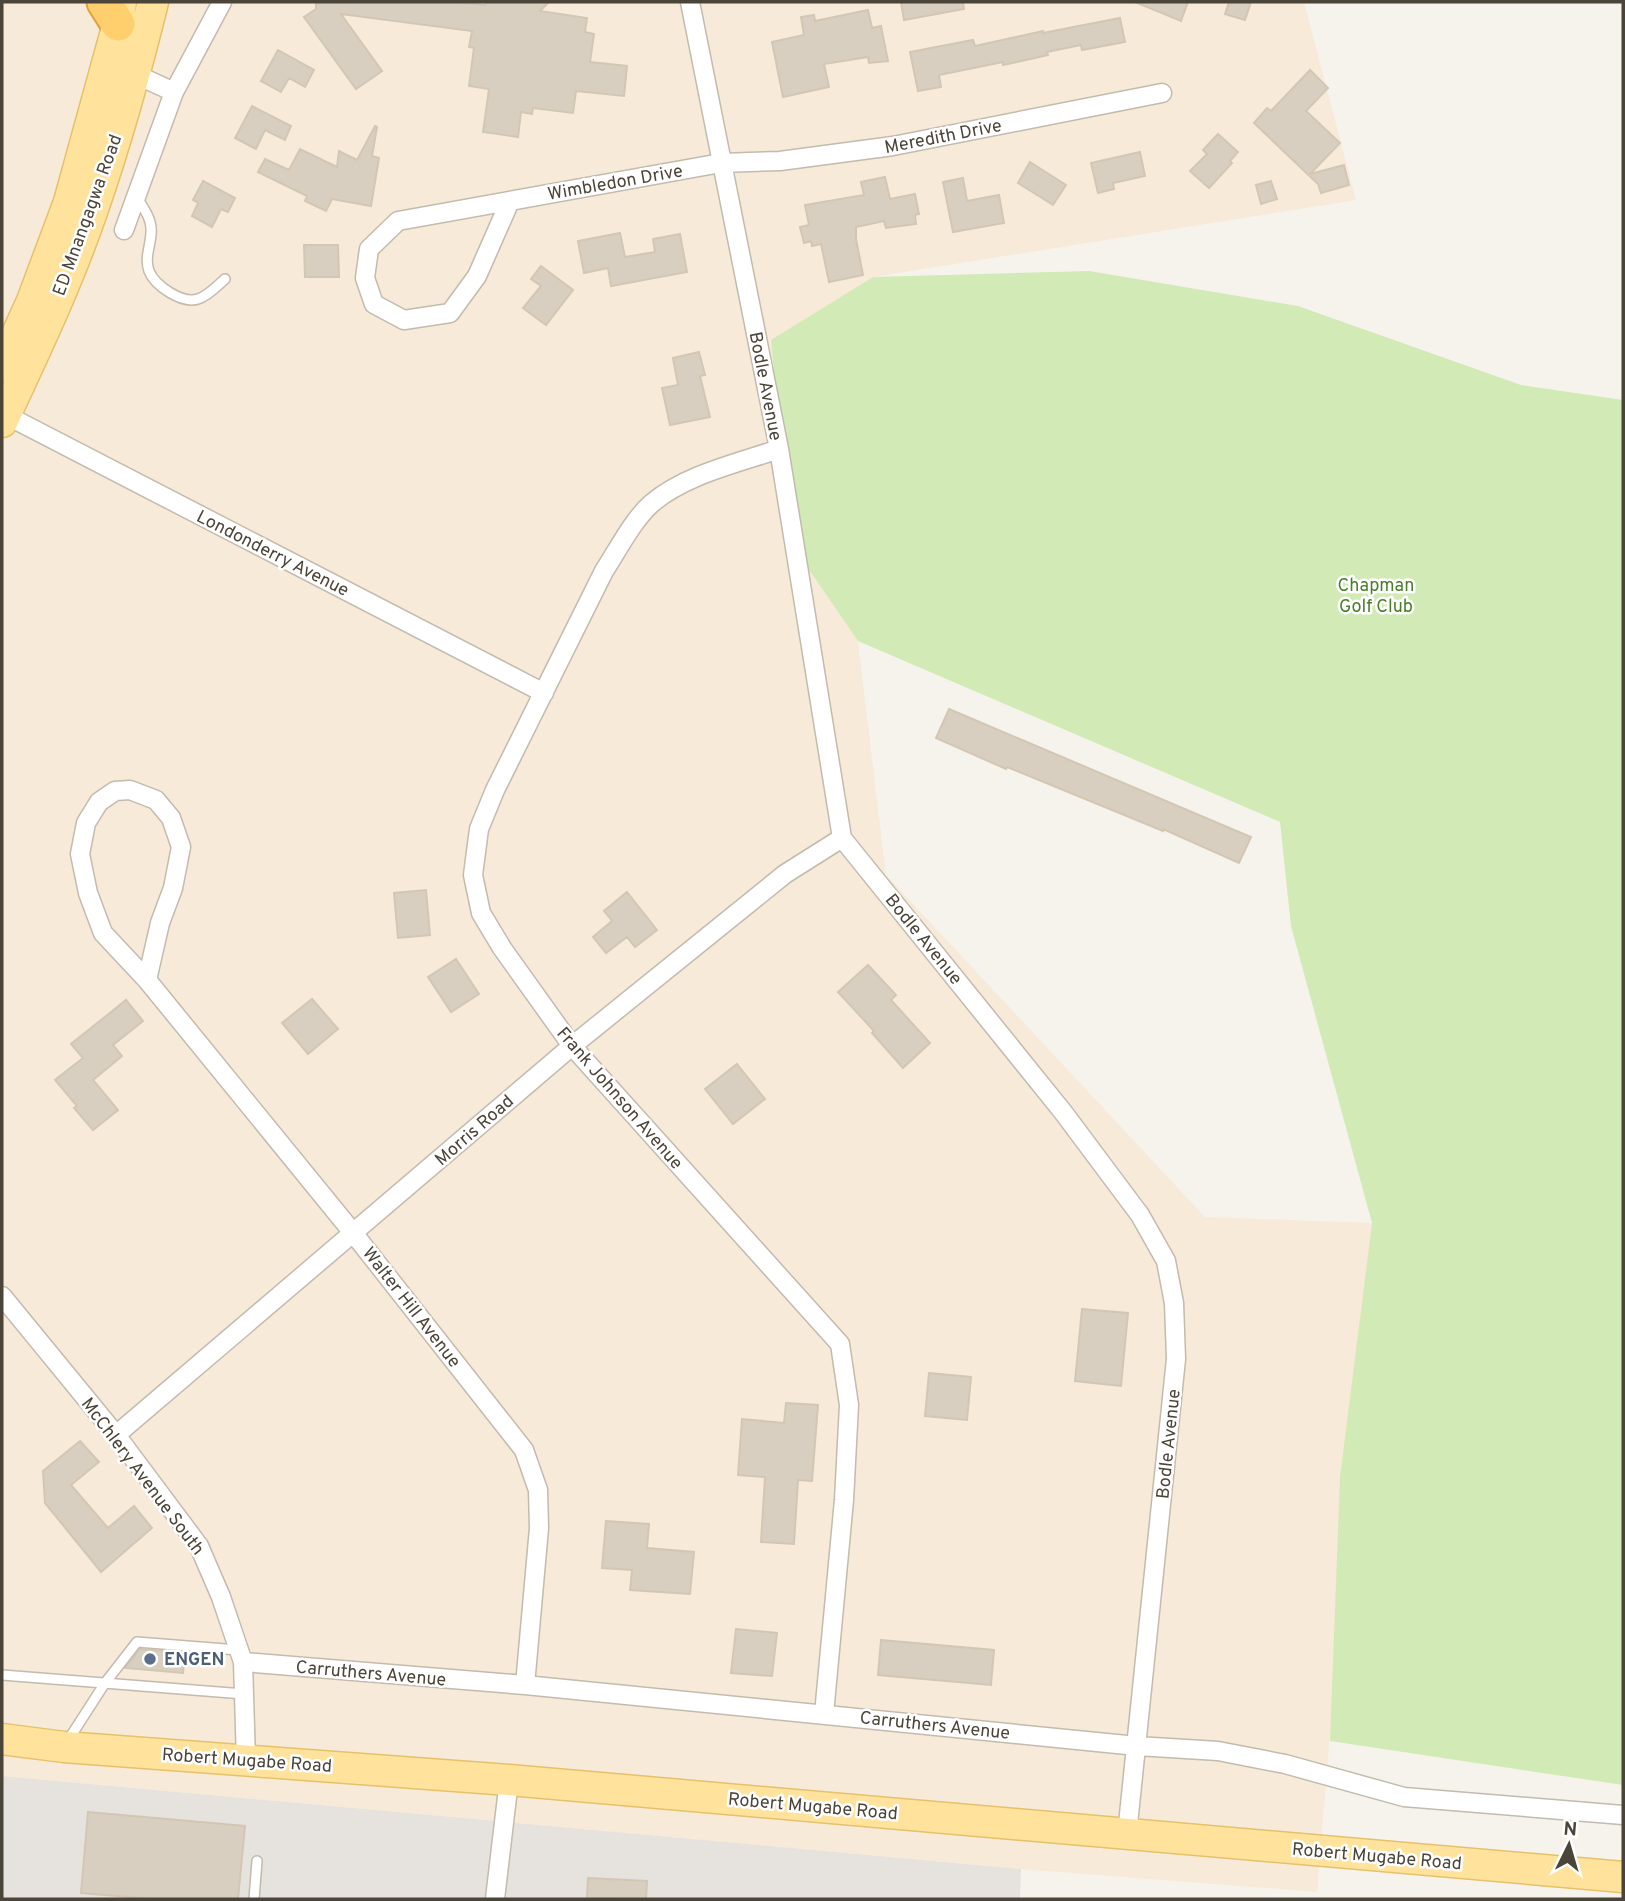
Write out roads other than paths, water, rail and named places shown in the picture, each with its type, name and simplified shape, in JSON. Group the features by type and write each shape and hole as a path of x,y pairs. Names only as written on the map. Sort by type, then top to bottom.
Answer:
{"main road":[{"name":"ED Mnangagwa Road","path":"2,368 32,301 122,69 153,2"},
{"name":"ED Mnangagwa Road","path":"3,416 75,258 94,206 122,69 114,9"},
{"name":"Robert Mugabe Road","path":"2,1739 64,1747 509,1780 1623,1877"}],"street":[{"path":"124,230 174,92 222,2"},
{"name":"Bodle Avenue","path":"690,2 779,449 842,838 1063,1112 1140,1215 1166,1261 1174,1303 1176,1359 1127,1834"},
{"path":"122,69 174,92"},
{"name":"Meredith Drive","path":"721,163 780,161 893,146 1162,93"},
{"name":"Wimbledon Drive","path":"510,201 477,276 450,313 404,320 374,304 365,278 369,249 398,221 721,163"},
{"name":"Londonderry Avenue","path":"3,416 544,693"},
{"name":"Frank Johnson Avenue","path":"779,449 683,482 650,505 625,537 604,571 495,790 479,829 473,875 481,913 502,948 572,1046 840,1344 849,1405 844,1500 824,1714"},
{"name":"Walter Hill Avenue","path":"147,980 160,923 173,888 181,847 171,818 156,800 130,790 115,791 99,802 86,823 80,854 88,893 103,933 147,980 354,1234 524,1450 538,1490 539,1528 525,1685"},
{"name":"Morris Road","path":"116,1435 572,1046 785,874 842,838"},
{"name":"McChlery Avenue South","path":"2,1298 116,1435 199,1546 221,1597 240,1656 247,1760"},
{"name":"Carruthers Avenue","path":"240,1656 1137,1746 1218,1751 1285,1764 1404,1797 1623,1815"},
{"path":"495,1899 509,1780"}],"lane":[{"path":"136,196 150,220 147,264 149,273 157,283 176,295 195,300 205,296 225,279"},
{"path":"64,1747 105,1683 137,1642 240,1656"},
{"path":"2,1675 244,1694"},
{"path":"254,1899 257,1861"}],"place":[{"name":"ENGEN","path":"150,1659"}],"park label":[{"name":"Chapman Golf Club","path":"1376,595"}]}
